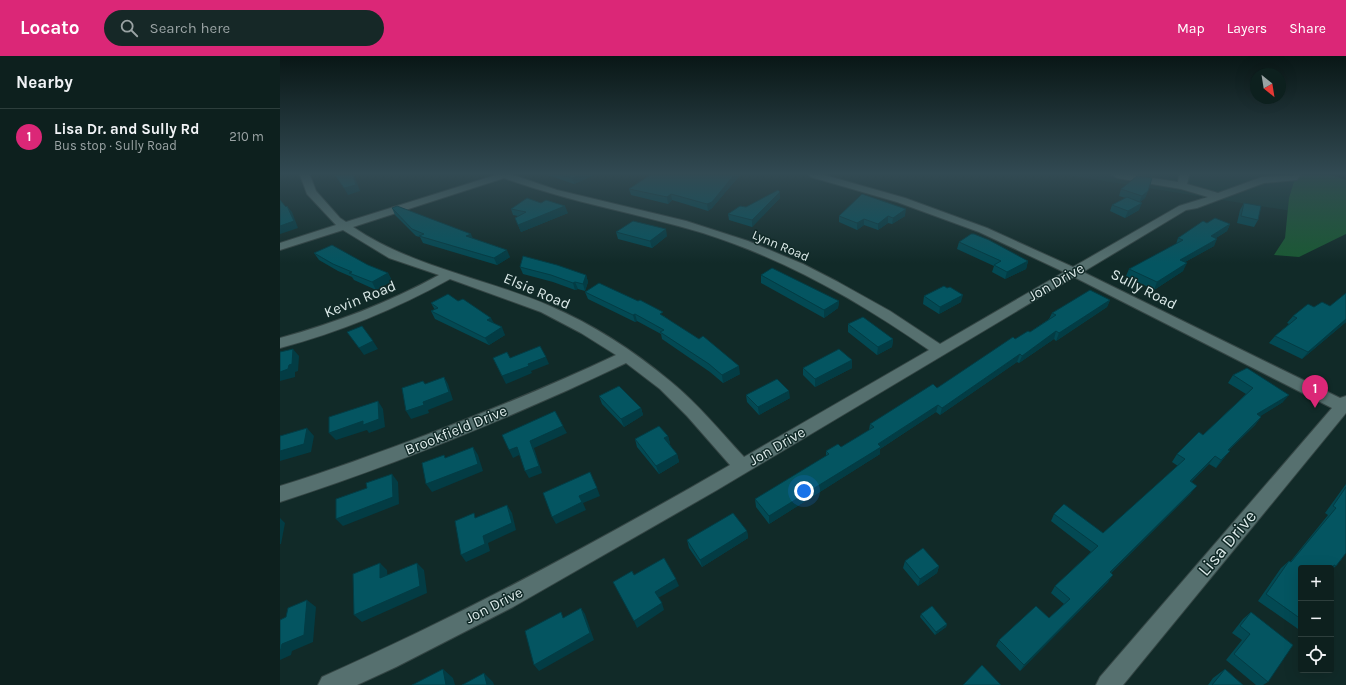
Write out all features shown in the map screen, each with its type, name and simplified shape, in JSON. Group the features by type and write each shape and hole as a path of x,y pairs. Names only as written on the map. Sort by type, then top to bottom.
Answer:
{"street":[{"name":"Elsie Road","path":"322,204 344,227 393,255 447,275 513,296 546,309 586,330 627,356 665,385 688,407 742,467"},
{"path":"280,247 414,204"},
{"name":"Lynn Road","path":"603,204 671,221 739,242 794,265 852,294 940,351"},
{"name":"Sully Road","path":"912,204 983,230 1073,272 1344,404"},
{"name":"Jon Drive","path":"330,685 388,659 505,600 618,538 742,467 1183,208 1196,204"},
{"name":"Kevin Road","path":"280,343 330,328 365,315 422,290 447,275"},
{"name":"Brookfield Drive","path":"280,494 327,479 460,428 562,386 627,356"},
{"name":"Lisa Drive","path":"1108,685 1344,404"}],"shaded area":[{"path":"1250,204 1309,204 1310,214"}],"green space":[{"path":"1288,204 1346,204 1346,234 1299,257 1274,255 1285,238"}],"building":[{"path":"280,204 284,204 286,207 287,206 294,221 280,226"},
{"path":"518,204 560,204 565,206 518,225 515,218 526,212 511,209"},
{"path":"751,204 768,204 752,220 728,214 740,206 746,207"},
{"path":"851,204 892,204 906,209 893,218 888,216 878,224 864,219 857,223 839,216"},
{"path":"1113,204 1140,204 1128,211 1112,205"},
{"path":"1244,204 1261,206 1258,220 1241,216"},
{"path":"397,206 471,234 466,236 507,250 494,258 419,236 424,234 412,229 392,208"},
{"path":"1215,218 1230,224 1211,236 1217,239 1180,260 1187,263 1157,282 1129,269 1183,240 1178,238 1203,221 1207,223"},
{"path":"633,221 666,229 650,241 616,232"},
{"path":"971,234 989,240 1028,261 1007,272 994,265 1001,261 959,242"},
{"path":"332,245 368,265 388,273 372,282 349,273 352,272 333,264 314,253"},
{"path":"523,256 557,265 586,275 583,284 573,283 551,275 520,267"},
{"path":"772,268 839,301 824,310 761,275"},
{"path":"599,283 638,301 640,300 663,312 660,314 699,339 703,336 739,366 722,375 709,364 660,332 664,330 635,314 633,315 585,292"},
{"path":"944,286 947,288 950,287 963,295 940,307 924,296"},
{"path":"1090,290 1110,300 1059,333 1056,331 1022,356 1020,354 942,408 938,405 878,444 881,447 769,516 755,499 829,454 826,451 838,444 841,447 874,427 870,424 933,384 937,388 1013,337 1015,339 1028,331 1030,332 1056,315 1052,313"},
{"path":"1346,293 1346,319 1308,352 1275,336 1297,318 1293,316 1308,304 1314,307 1322,302 1330,306"},
{"path":"448,294 458,301 463,299 491,318 487,320 502,327 485,338 431,311 438,308 431,303"},
{"path":"863,317 893,339 878,347 848,324"},
{"path":"362,326 373,341 359,348 347,332"},
{"path":"540,346 546,357 528,364 529,366 502,376 493,358 507,352 510,358"},
{"path":"293,349 292,364 289,365 288,369 280,372 280,352"},
{"path":"839,349 852,360 815,379 803,368"},
{"path":"1247,368 1289,395 1257,414 1261,417 1228,450 1230,451 1221,460 1215,456 1190,481 1197,486 1110,572 1113,575 1024,665 999,640 1036,606 1049,618 1070,599 1055,586 1098,546 1054,514 1064,504 1103,533 1185,459 1177,454 1199,432 1203,435 1253,388 1233,375"},
{"path":"444,377 449,392 423,402 424,405 406,411 402,388 423,381 425,384"},
{"path":"777,379 789,391 758,407 746,395"},
{"path":"619,386 641,408 621,419 599,396"},
{"path":"378,401 379,419 363,425 363,421 329,433 329,417"},
{"path":"555,411 563,426 530,441 539,466 525,471 517,447 509,450 502,435"},
{"path":"659,426 668,436 664,438 677,454 656,466 635,439"},
{"path":"307,428 304,444 280,451 280,436"},
{"path":"473,447 478,464 426,484 422,463 444,455 445,458"},
{"path":"590,472 597,488 579,496 582,502 552,517 543,493"},
{"path":"392,474 393,497 336,519 336,499 367,488 366,483"},
{"path":"1346,487 1346,553 1336,566 1298,565 1298,617 1266,594 1289,561 1291,562 1336,508 1333,506"},
{"path":"507,505 512,523 483,536 485,544 461,555 455,521 474,513 475,518"},
{"path":"733,513 747,531 700,560 687,540"},
{"path":"923,548 939,566 920,579 905,561"},
{"path":"664,558 676,579 655,592 662,603 634,621 613,582 632,571 634,575"},
{"path":"380,563 380,578 417,563 420,586 354,615 353,574"},
{"path":"307,600 304,635 282,644 280,650 280,620 286,617 288,608"},
{"path":"932,606 947,624 936,632 921,614"},
{"path":"581,608 590,633 534,665 525,631 561,612 563,618"},
{"path":"1251,612 1293,645 1268,682 1234,654 1250,634 1240,626"},
{"path":"982,665 1001,685 963,685"},
{"path":"443,669 446,685 412,685"},
{"path":"1225,669 1243,685 1212,685"},
{"path":"484,673 487,685 462,685"}],"place":[{"name":"Lisa Dr. and Sully Rd","path":"1315,408"}]}
